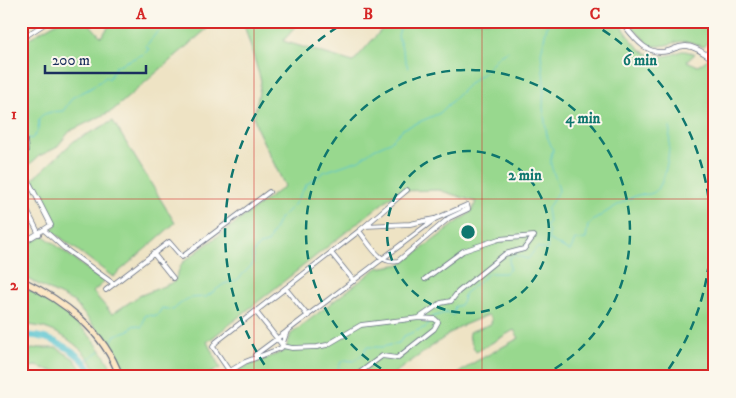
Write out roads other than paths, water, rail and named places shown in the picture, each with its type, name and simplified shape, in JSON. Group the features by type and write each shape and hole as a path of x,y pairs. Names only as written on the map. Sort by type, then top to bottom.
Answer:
{"main road":[{"path":"21,280 56,298 75,312 106,347 120,377"}],"street":[{"path":"621,21 640,45 646,49 663,51 680,46 688,46 715,61"},
{"path":"22,37 47,22"},
{"path":"21,140 24,140 26,151 21,165"},
{"path":"21,244 50,227 50,222 27,178"},
{"path":"230,372 215,349 214,344 332,254 407,190"},
{"path":"106,290 169,242 178,254 182,256 269,192"},
{"path":"21,199 39,234"},
{"path":"256,355 383,260 435,219 467,204 468,209 449,218 398,262 389,263 383,260 359,231"},
{"path":"365,226 410,224 435,219"},
{"path":"44,230 64,248 114,284"},
{"path":"419,318 441,303 451,300 458,292 505,254 524,250 534,236 499,239 463,252 425,279"},
{"path":"154,254 173,278"},
{"path":"332,254 354,281"},
{"path":"286,289 308,316"},
{"path":"256,312 284,346 292,348 327,345 361,325 419,318 435,319 438,322 434,329 397,358 382,356 354,377"},
{"path":"284,346 287,331"},
{"path":"220,377 284,346"}],"waterway":[{"path":"21,135 31,139 36,134 40,117 51,112 63,111 73,97 91,88 106,77 109,79 116,66 144,54 149,49 146,46 157,32 173,21"},
{"path":"402,21 398,36 408,68"},
{"path":"432,317 448,312 453,316 455,306 459,306 463,301 464,294 489,273 506,273 510,269 509,258 514,255 528,259 537,247 547,250 549,231 545,226 549,222 547,209 559,191 551,166 553,150 547,136 543,108 544,82 541,53 548,21"},
{"path":"111,342 115,335 130,330 134,325 142,327 145,315 157,316 162,308 173,310 188,299 206,297 224,284 237,280 253,264 253,253 259,245 268,243 279,219 294,205 306,185 324,172 359,160 374,149 390,142 403,129 440,113 472,81 485,72 499,55 508,51"},
{"path":"550,240 570,251 575,240 586,239 588,225 598,218 633,197 653,193 658,188 665,173 670,127"},
{"path":"325,377 336,373 341,362 345,360 354,361 364,353 366,347 382,347 399,343 404,336 426,327 430,320"},
{"path":"21,336 42,337 64,346 82,360 94,377"},
{"path":"85,361 100,351"}]}
